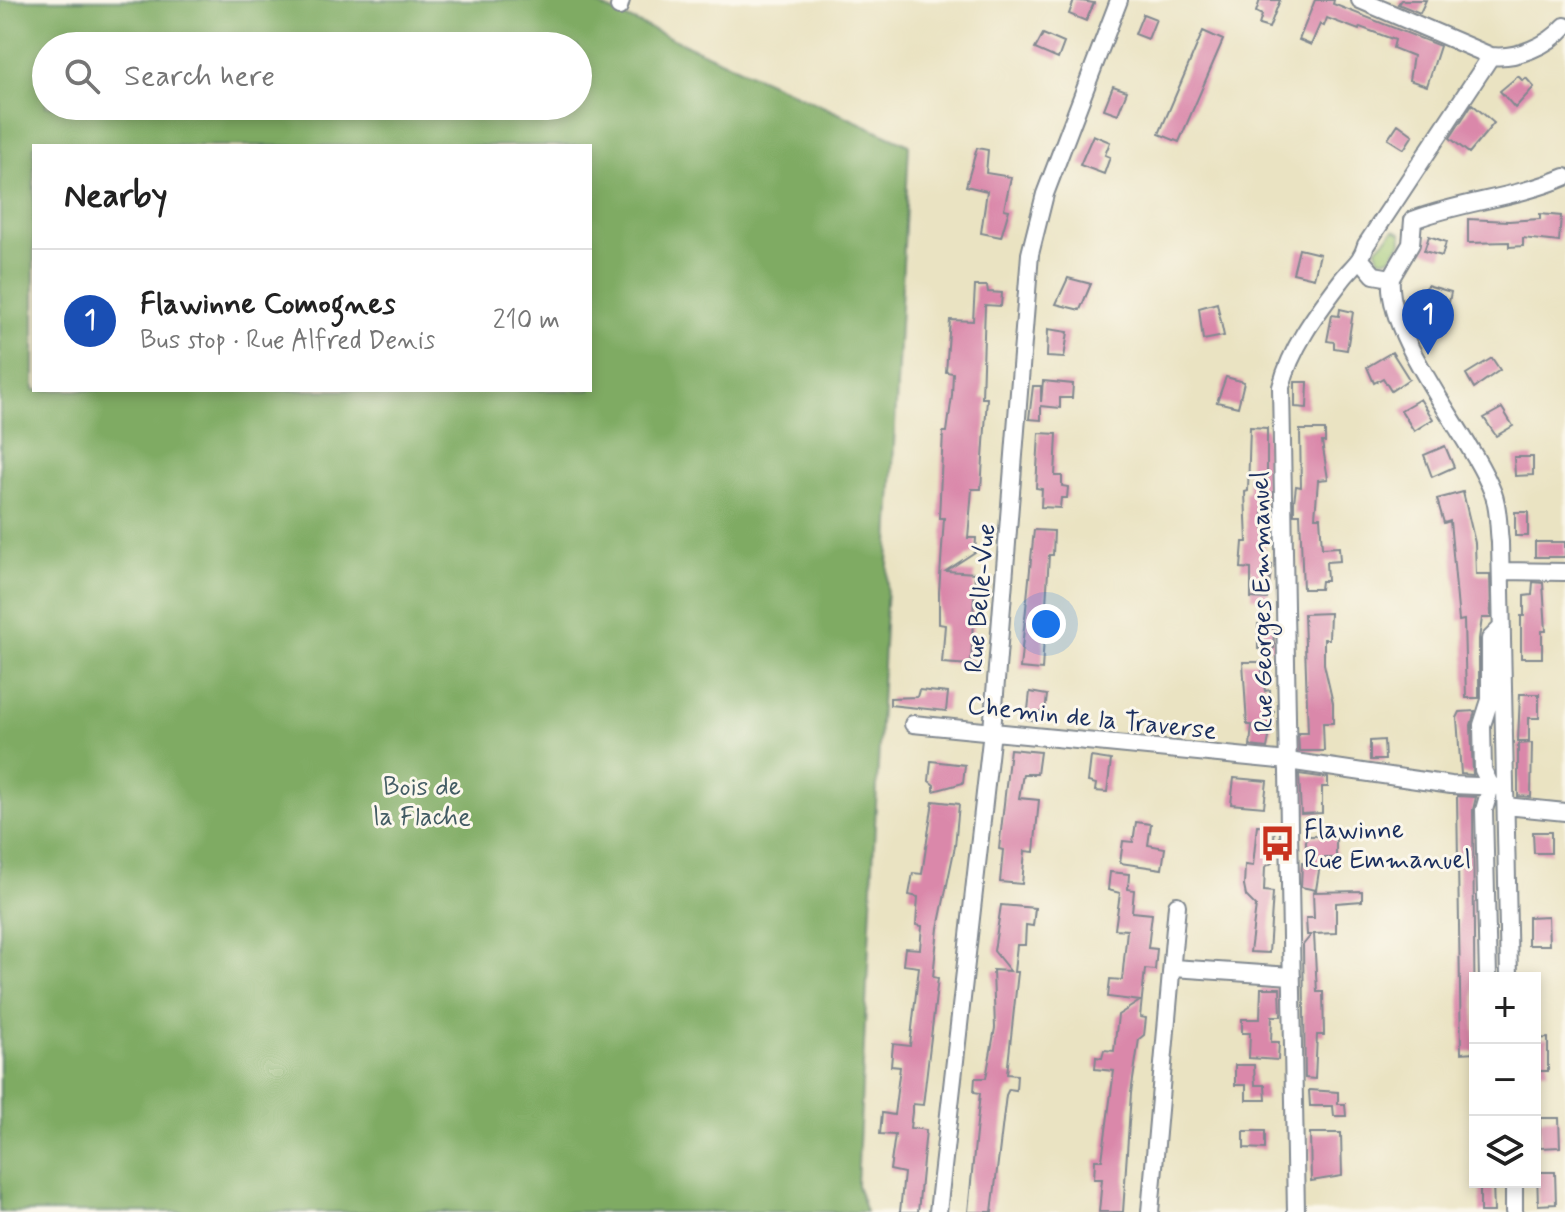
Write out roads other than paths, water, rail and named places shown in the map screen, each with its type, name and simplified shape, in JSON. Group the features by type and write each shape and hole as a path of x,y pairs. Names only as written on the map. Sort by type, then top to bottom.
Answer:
{"street":[{"name":"Rue Belle-Vue","path":"938,1212 992,731 1030,254 1045,194 1119,0"},
{"path":"1360,0 1491,56 1509,58 1535,48 1565,26"},
{"name":"Rue Georges Emmanuel","path":"1296,1212 1281,387 1287,361 1346,275 1362,261 1366,245 1491,56"},
{"path":"1413,220 1484,199 1527,193 1565,177"},
{"path":"1392,209 1404,211 1413,220 1411,244 1404,262 1391,278 1389,300 1402,331 1479,462 1495,497 1502,627 1492,634 1489,645 1490,700 1482,725 1483,770 1498,786 1506,806 1509,972"},
{"path":"1362,261 1374,275 1391,278"},
{"path":"1501,571 1565,572"},
{"name":"Chemin de la Traverse","path":"913,724 1288,761 1451,785 1498,786"},
{"path":"1488,972 1484,810 1498,786"},
{"path":"1506,806 1565,812"},
{"path":"1150,1212 1177,905"},
{"path":"1173,968 1292,976"},
{"path":"1514,1188 1514,1212"}],"place":[{"name":"Flawinne Comognes","path":"1428,355"},
{"name":"Flawinne Rue Emmanuel","path":"1278,844"}],"park label":[{"name":"Bois de la Flache","path":"422,801"}]}
